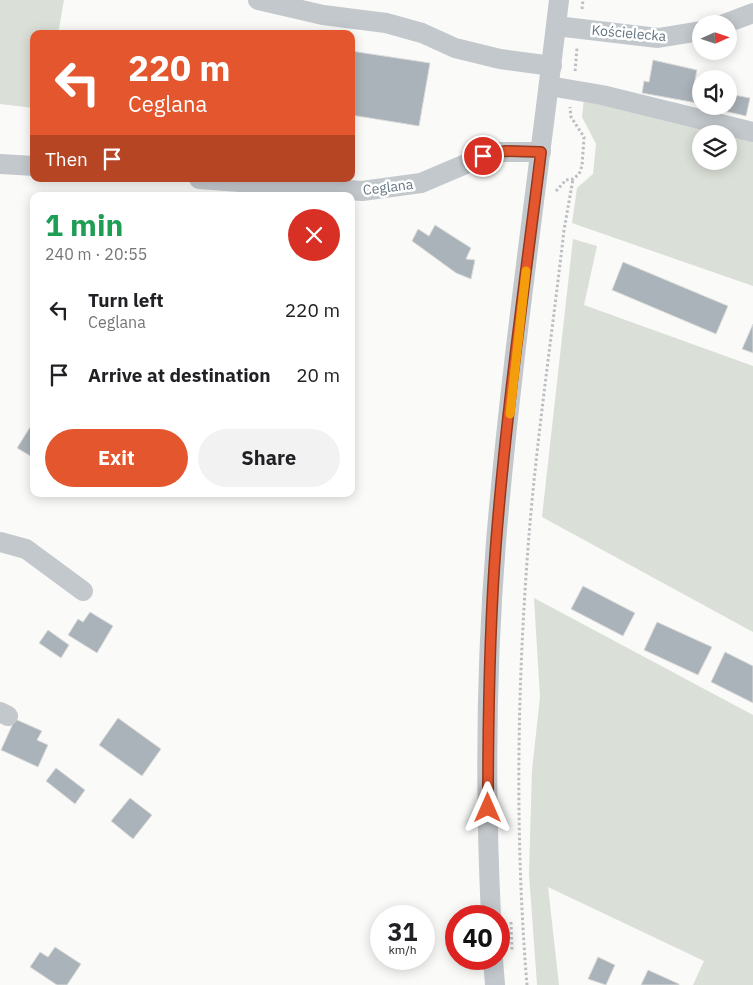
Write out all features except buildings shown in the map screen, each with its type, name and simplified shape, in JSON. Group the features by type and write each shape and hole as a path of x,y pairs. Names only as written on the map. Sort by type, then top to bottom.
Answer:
{"street":[{"path":"258,0 323,15 386,23 422,33 455,48 500,59 552,66"},
{"path":"500,905 488,808 488,711 496,545 504,460 559,0"},
{"path":"738,19 753,13"},
{"name":"Kościelecka","path":"556,26 658,38 692,32"},
{"path":"549,86 753,132"},
{"name":"Ceglana","path":"240,182 362,191 422,183 494,152 541,152"},
{"path":"0,164 30,166"},
{"path":"0,542 26,549 83,591"},
{"path":"495,985 499,970"}],"path":[{"path":"556,192 560,185 579,174 582,166 585,142 570,114 572,90"},
{"path":"527,985 519,837 521,694 528,550 564,230 573,179"}],"shaded area":[{"path":"0,0 64,0 59,30 30,30 30,108 0,104"},
{"path":"584,98 693,125 692,170 737,170 737,136 753,140 753,286 572,223 577,188 593,174 596,144 582,117"},
{"path":"573,239 597,246 584,305 753,366 753,632 542,517"},
{"path":"534,598 753,715 753,985 693,985 704,961 548,887 559,985 537,985 529,873 532,770 540,697"}],"slow traffic":[{"path":"510,414 526,271"}],"route":[{"path":"483,156 505,151 541,152 504,460 496,545 488,711 488,808"}]}
